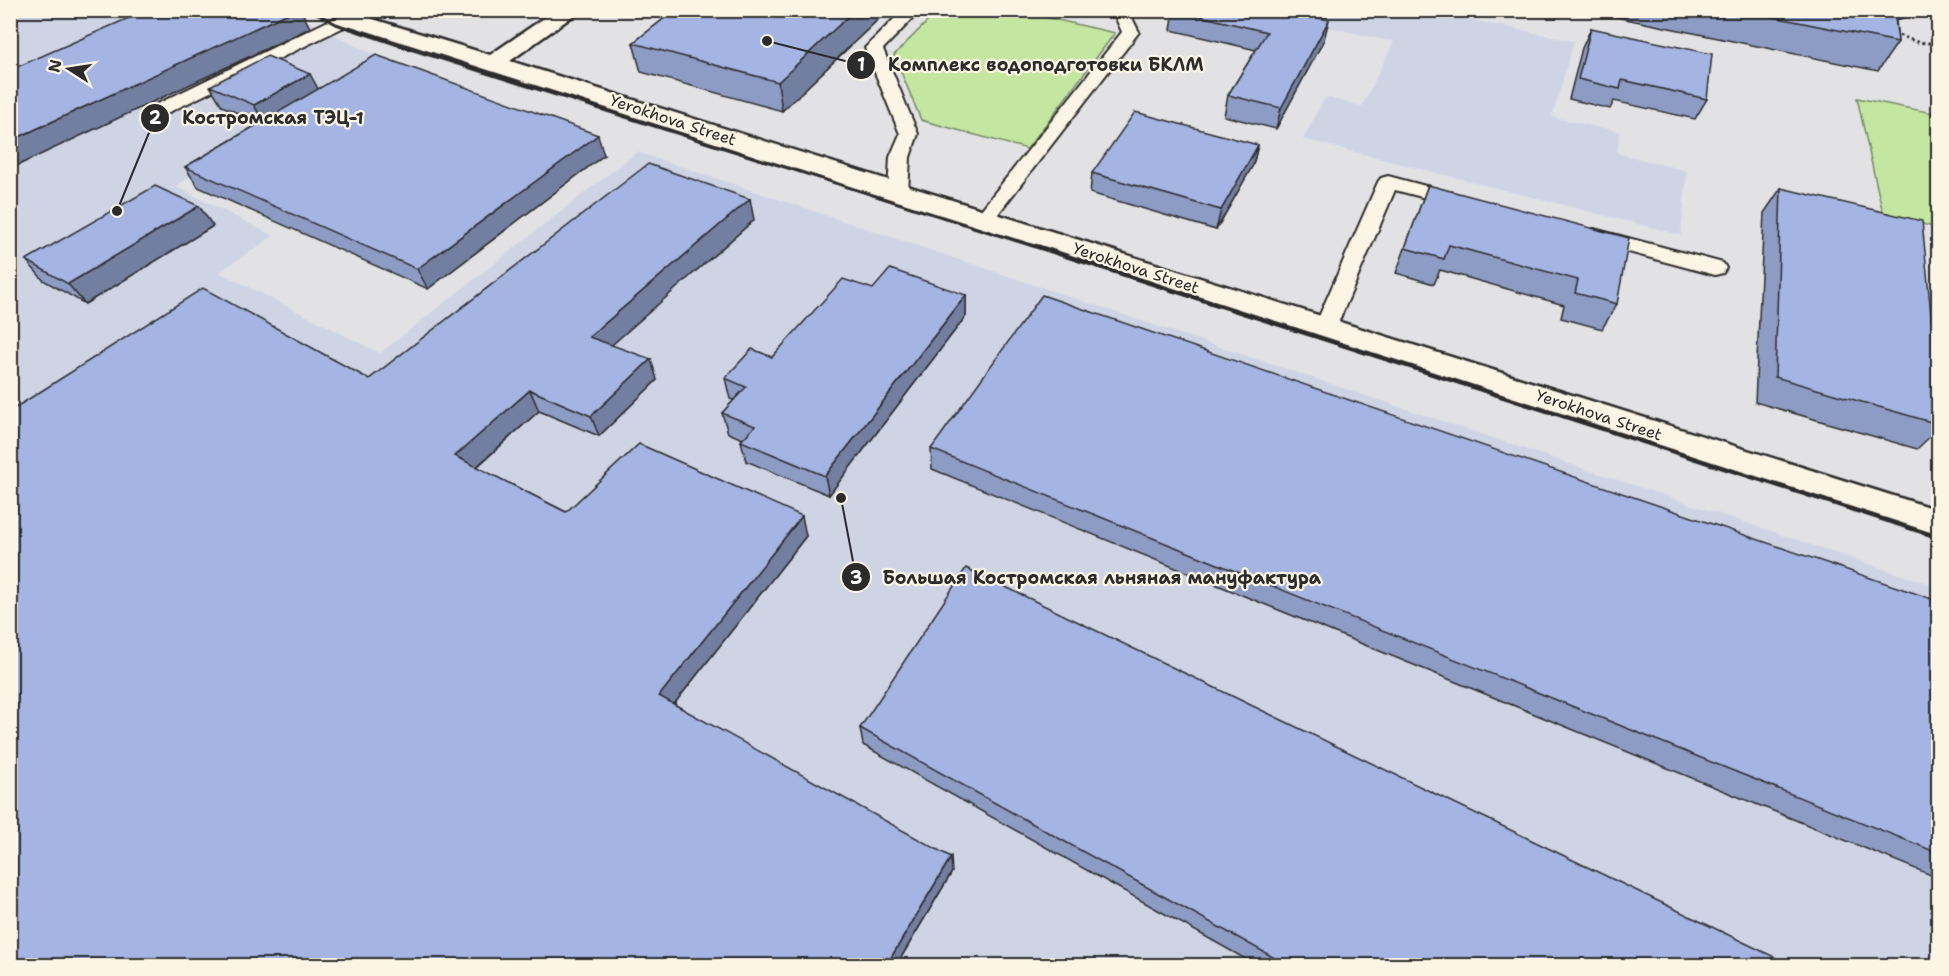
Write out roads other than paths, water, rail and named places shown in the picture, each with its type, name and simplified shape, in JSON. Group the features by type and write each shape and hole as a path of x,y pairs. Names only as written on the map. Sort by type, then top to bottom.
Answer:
{"street":[{"path":"493,63 571,10"},
{"name":"Yerokhova Street","path":"342,14 1938,523"}],"lane":[{"path":"153,113 342,14 381,10"},
{"path":"898,192 900,157 909,134 874,48 913,10"},
{"path":"984,219 1131,32 1122,14 1125,10"},
{"path":"1325,328 1388,182 1478,206"},
{"path":"1580,233 1715,268"}],"railway":[{"path":"311,10 336,24 407,48 1041,248"},
{"path":"1036,246 1938,537"}],"place":[{"name":"Комплекс водоподготовки БКЛМ","path":"767,41"},
{"name":"Костромская ТЭЦ-1","path":"117,211"},
{"name":"Большая Костромская льняная мануфактура","path":"841,498"}]}
